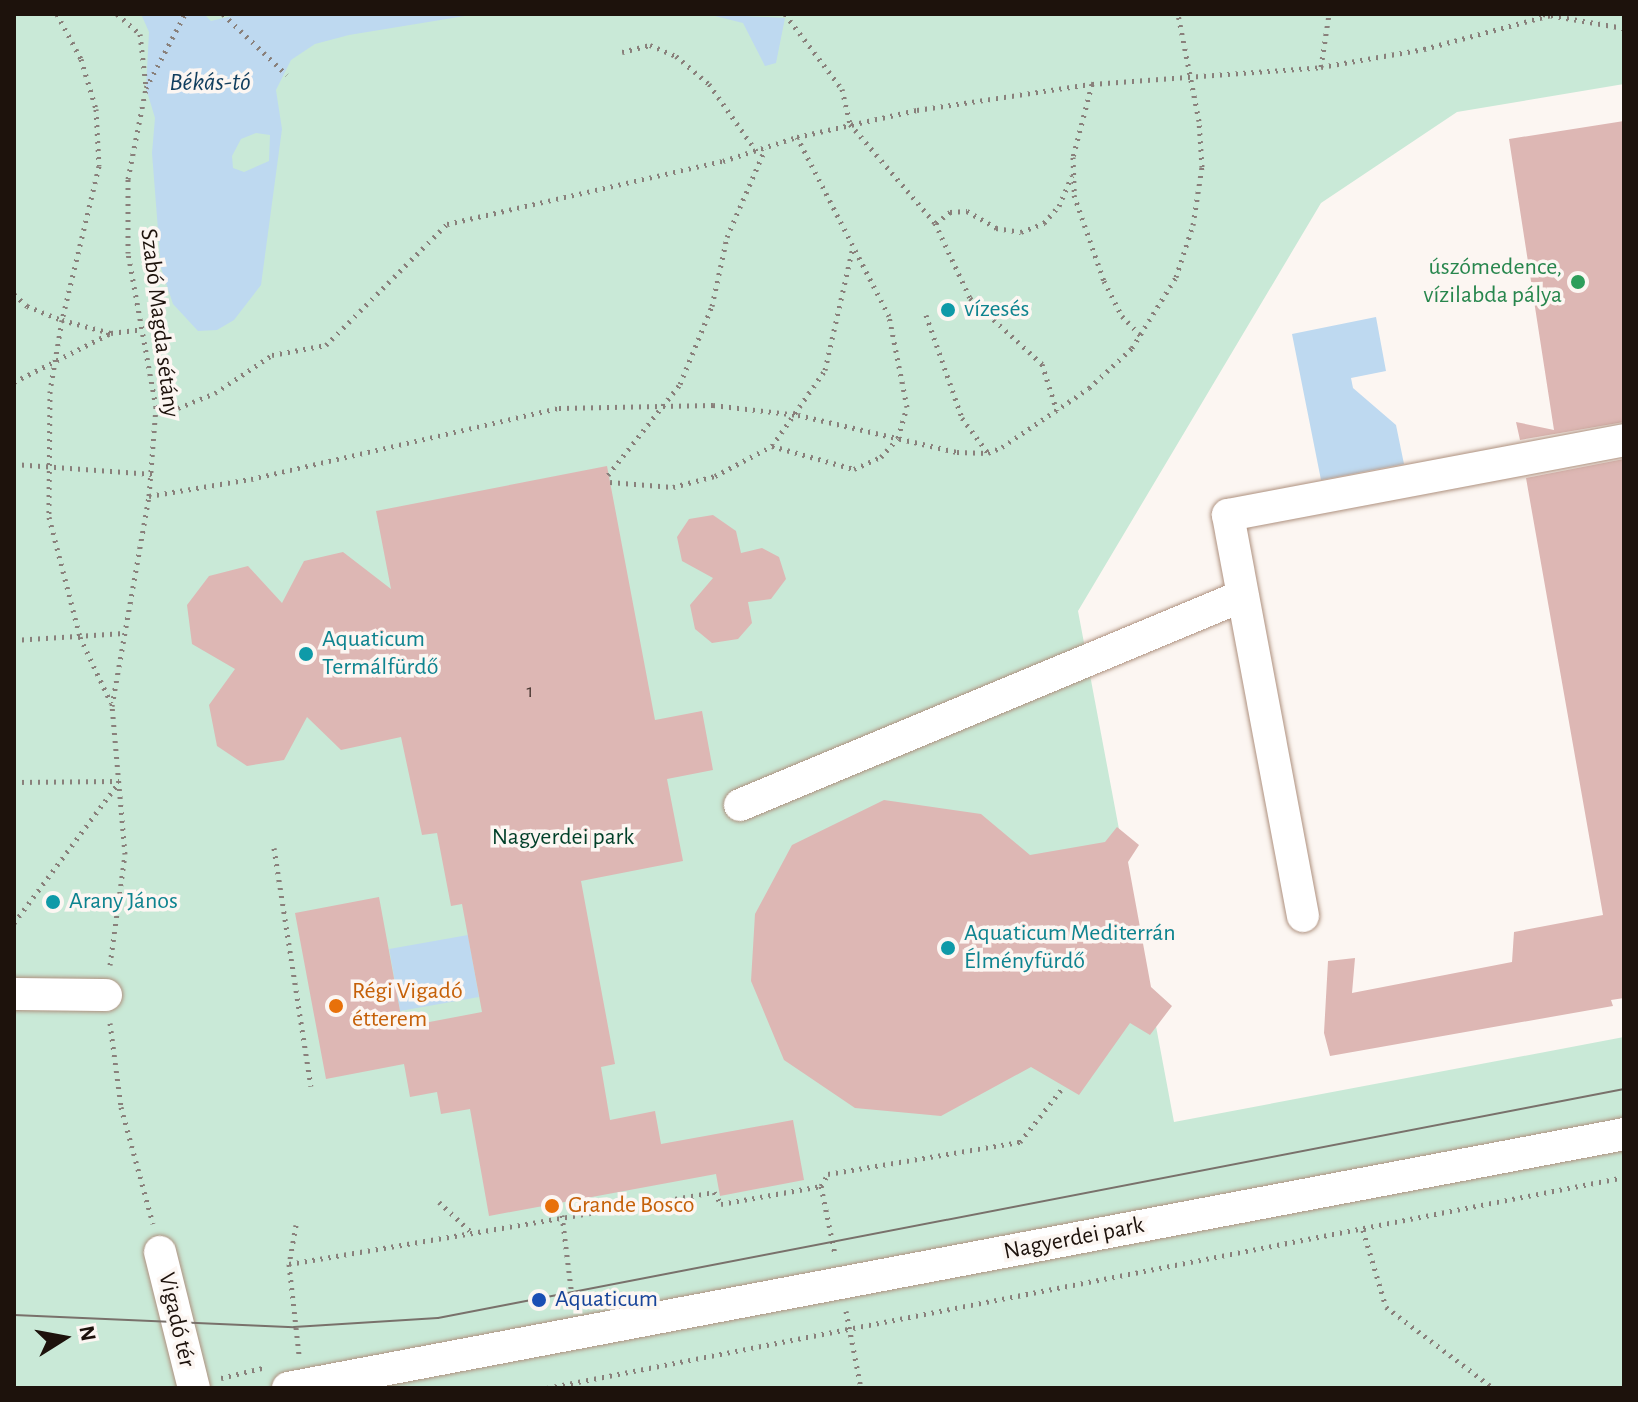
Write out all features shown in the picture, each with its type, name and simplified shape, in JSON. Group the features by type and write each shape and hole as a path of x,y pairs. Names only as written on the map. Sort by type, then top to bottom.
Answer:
{"street":[{"path":"1303,916 1228,515 1624,440"},
{"path":"740,805 1242,596"},
{"path":"14,994 106,995"},
{"name":"Nagyerdei park","path":"296,1386 468,1357 577,1331 1624,1134"},
{"name":"Vigadó tér","path":"160,1252 194,1388"}],"path":[{"path":"57,14 81,59 96,109 99,166 62,320 46,466 49,517 80,637"},
{"path":"117,14 140,34 146,88"},
{"path":"146,88 185,14"},
{"path":"223,14 287,75"},
{"path":"785,14 842,89 850,124 935,223 970,298 1042,364 1057,411"},
{"path":"149,496 251,479 544,411 662,406 798,415 898,438 988,453 1089,388 1141,336 1176,277 1193,225 1202,167 1178,14"},
{"path":"1321,67 1329,14"},
{"path":"1543,14 1624,28"},
{"path":"156,407 178,408 215,393 272,355 326,345 447,224 757,152 797,137 850,124 1092,84 1321,67 1424,49 1554,15"},
{"path":"622,52 650,45 676,56 709,84 757,152"},
{"path":"935,223 950,212 967,211 996,228 1021,232 1044,223 1059,206 1073,171 1092,84"},
{"name":"Szabó Magda sétány","path":"80,637 112,706 153,474 156,407 128,253 128,179 146,88"},
{"path":"772,446 854,469 881,457 898,438 907,407 901,363 889,316 797,137"},
{"path":"608,475 680,384 701,332 727,237 765,149"},
{"path":"1073,171 1074,195 1104,281 1122,316 1141,336"},
{"path":"610,482 673,487 715,476 772,446 798,415 825,370 853,246"},
{"path":"14,294 27,306 62,320 111,333"},
{"path":"926,315 962,418 988,453"},
{"path":"14,382 55,364 111,333 142,329"},
{"path":"14,464 153,474"},
{"path":"14,640 124,633"},
{"path":"14,782 120,781 14,923"},
{"path":"274,848 311,1086"},
{"path":"289,1264 562,1215 714,1192 721,1204 821,1186 828,1174 1020,1142 1064,1086"},
{"path":"547,1388 1624,1177"},
{"path":"439,1202 470,1231"},
{"path":"562,1215 583,1381"},
{"path":"296,1225 289,1264 296,1386"},
{"path":"1363,1230 1386,1307 1493,1388"}],"green space":[{"name":"Nagyerdei park","path":"14,14 1624,14 1624,84 1457,112 1321,203 1078,611 1174,1122 1624,1037 1624,1388 14,1388"}],"water":[{"name":"Békás-tó","path":"141,14 204,14 211,21 240,14 477,14 349,35 315,44 291,60 276,90 282,129 261,285 234,320 217,330 198,331 173,304 161,268 152,153 155,118 146,88 149,32","holes":["256,133 270,135 269,161 244,172 233,168 232,156 241,139"]},
{"path":"707,14 785,18 776,63 765,66 743,23"},
{"path":"1376,317 1386,371 1351,378 1353,388 1396,425 1404,464 1321,480 1292,334"},
{"path":"468,935 479,997 400,1011 389,949"}],"building":[{"path":"1624,121 1624,422 1520,440 1516,422 1554,430 1509,139"},
{"path":"1624,459 1624,998 1611,1000 1613,1006 1330,1056 1324,1033 1328,961 1355,958 1352,993 1512,962 1514,932 1603,915 1526,478"},
{"path":"607,466 655,720 702,711 713,770 667,779 683,861 581,881 615,1064 601,1067 610,1120 655,1111 661,1144 793,1120 804,1180 720,1196 716,1174 489,1216 470,1109 441,1114 437,1092 410,1097 404,1064 326,1079 295,913 379,897 403,1027 482,1012 462,904 451,906 437,833 422,835 401,737 341,750 307,717 284,760 247,766 217,746 209,705 235,669 192,644 187,605 209,576 248,566 282,603 304,561 343,552 391,589 376,511"},
{"path":"713,515 736,531 741,553 762,548 779,557 786,579 771,599 748,602 752,623 738,639 712,643 695,629 690,605 713,578 682,561 677,537 689,519"},
{"name":"Aquaticum Mediterrán Élményfürdő","path":"884,800 981,814 1030,855 1105,842 1117,827 1139,845 1128,862 1151,987 1172,1006 1150,1035 1130,1023 1079,1095 1031,1067 941,1116 855,1108 784,1060 751,981 755,914 792,845"}],"tram line":[{"path":"14,1315 294,1327 438,1318 1624,1089"}],"place":[{"name":"úszómedence, vízilabda pálya","path":"1578,282"},
{"name":"vízesés","path":"948,310"},
{"name":"Aquaticum Termálfürdő","path":"306,654"},
{"name":"Arany János","path":"53,902"},
{"name":"Aquaticum Mediterrán Élményfürdő","path":"948,948"},
{"name":"Régi Vigadó étterem","path":"336,1006"},
{"name":"Grande Bosco","path":"552,1206"},
{"name":"Aquaticum","path":"539,1300"}]}
